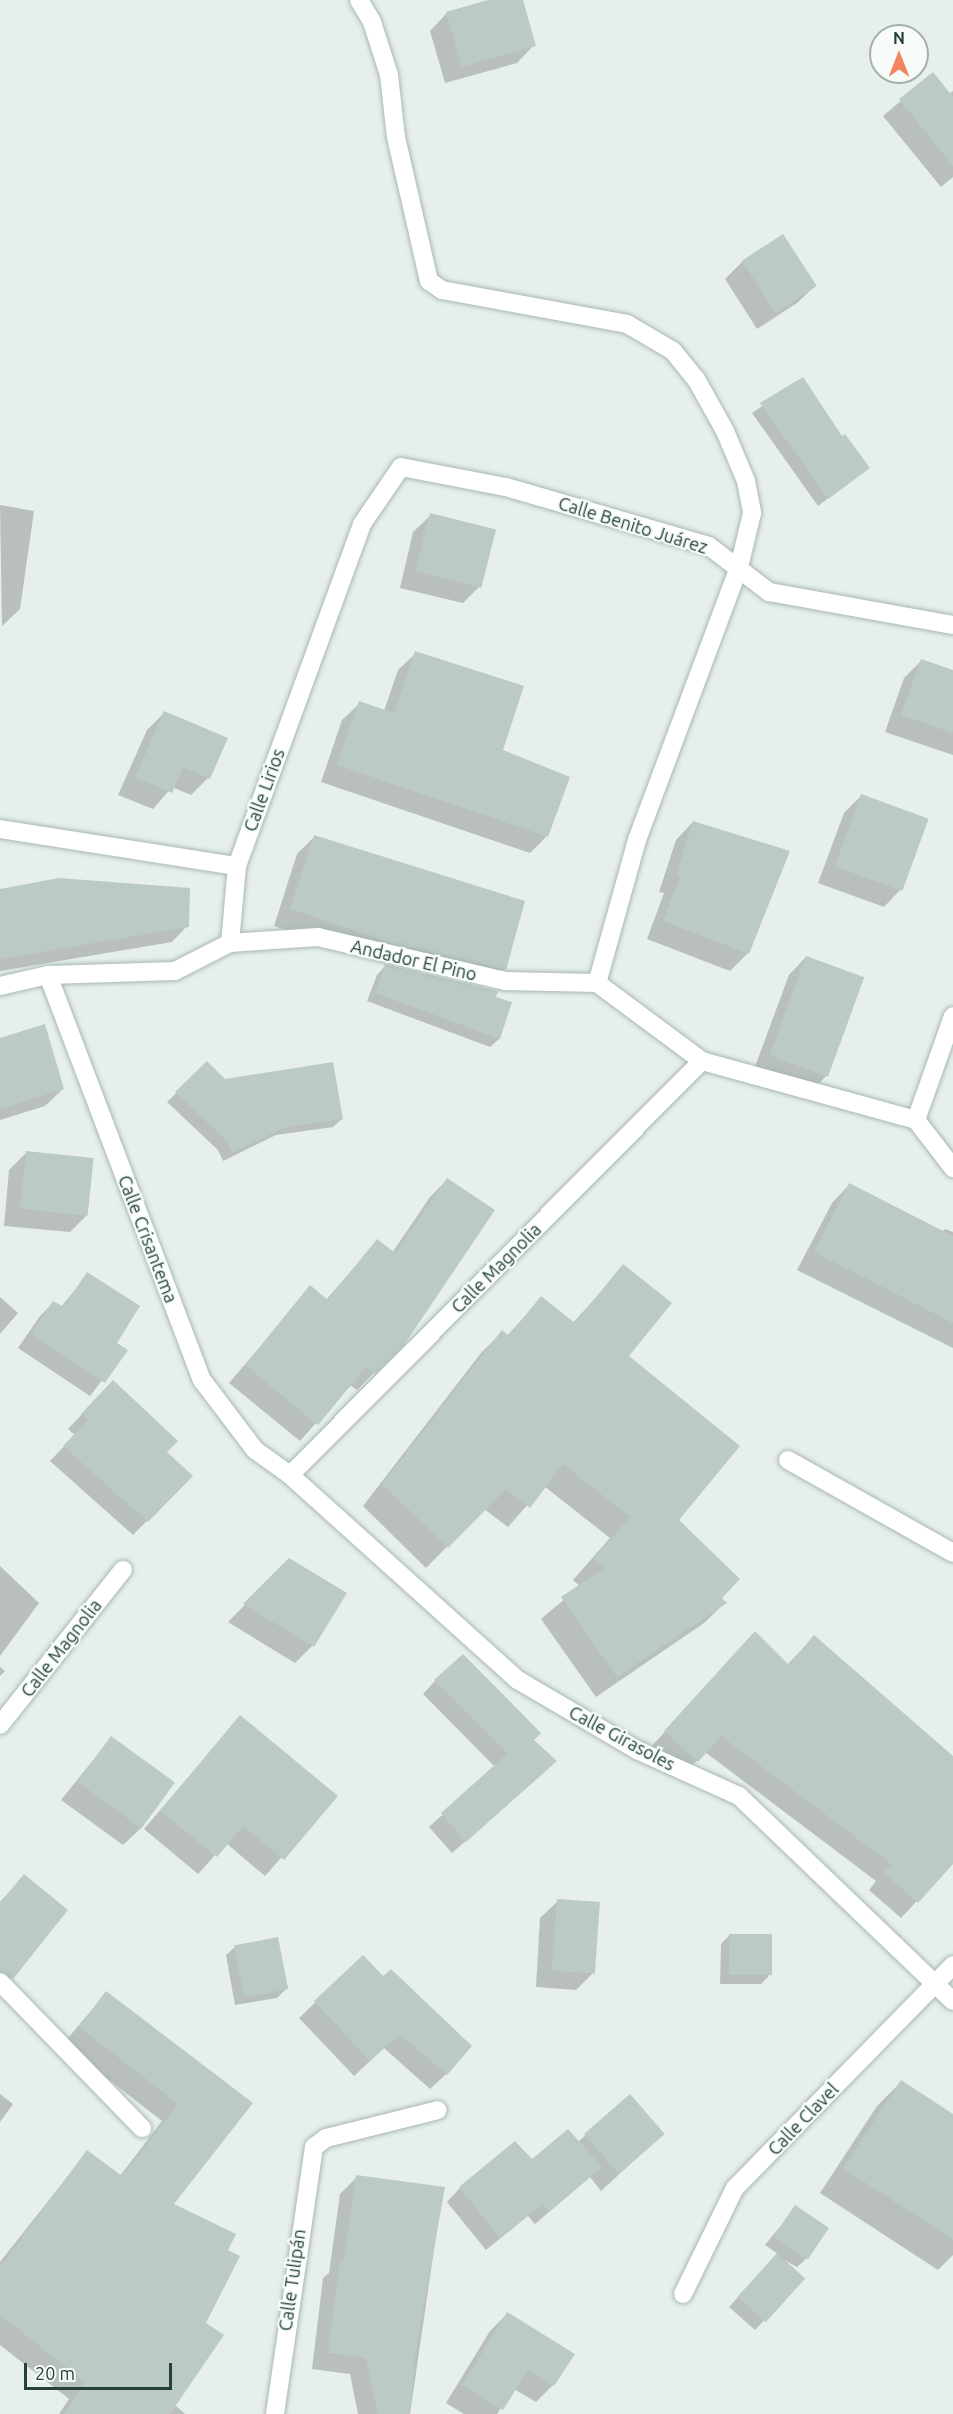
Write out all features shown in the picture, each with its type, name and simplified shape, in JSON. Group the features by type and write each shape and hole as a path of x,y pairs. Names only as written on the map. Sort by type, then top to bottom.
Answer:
{"street":[{"path":"359,0 372,22 388,75 396,137 429,281 442,290 627,324 673,351 696,379 725,431 746,482 752,513 739,567 637,840 597,983 702,1061 916,1120 953,1168"},
{"name":"Calle Lirios","path":"230,943 237,866 362,524 401,467 443,473"},
{"name":"Calle Benito Juárez","path":"443,473 506,487 710,546 769,592 953,626"},
{"path":"0,829 237,866"},
{"name":"Andador El Pino","path":"230,943 318,937 505,981 597,983"},
{"path":"0,986 48,975 175,971 230,943"},
{"name":"Calle Crisantema","path":"48,975 202,1380 255,1450 290,1475"},
{"path":"916,1120 953,1016"},
{"name":"Calle Magnolia","path":"290,1475 702,1061"},
{"path":"788,1460 953,1553"},
{"name":"Calle Girasoles","path":"290,1475 518,1680 637,1750 739,1796 953,2001"},
{"name":"Calle Magnolia","path":"0,1725 123,1570"},
{"name":"Calle Clavel","path":"683,2294 735,2188 953,1965"},
{"path":"0,1982 142,2128"},
{"name":"Calle Tulipán","path":"275,2414 314,2147 326,2138 438,2110"}],"building":[{"path":"488,0 523,0 536,46 462,67 446,12"},
{"path":"933,72 953,97 953,166 899,99 918,84 929,84 929,75"},
{"path":"783,234 817,286 776,313 742,261"},
{"path":"803,377 842,436 845,434 870,468 828,499 760,403"},
{"path":"430,513 496,529 481,588 415,571"},
{"path":"415,651 524,686 503,750 570,777 548,837 337,765 359,701 394,713"},
{"path":"921,659 953,670 953,733 901,715"},
{"path":"164,711 228,738 210,779 183,767 172,793 135,777"},
{"path":"861,794 929,819 902,891 835,866"},
{"path":"693,821 790,851 749,954 663,921 680,876 676,875"},
{"path":"314,835 525,901 506,970 392,943 290,909"},
{"path":"59,878 190,888 189,927 0,959 0,889"},
{"path":"806,956 864,977 828,1077 770,1056"},
{"path":"385,964 498,991 496,997 512,1002 500,1039 375,993"},
{"path":"45,1024 64,1089 0,1109 0,1038"},
{"path":"207,1061 225,1079 333,1062 343,1119 286,1127 232,1153 227,1141 175,1092"},
{"path":"26,1151 94,1158 88,1216 20,1209"},
{"path":"447,1178 495,1210 404,1345 375,1374 366,1367 318,1425 245,1365 310,1285 328,1300 377,1239 395,1253"},
{"path":"849,1183 953,1236 953,1323 814,1252"},
{"path":"623,1264 672,1303 629,1356 740,1446 679,1520 740,1579 722,1598 727,1603 617,1677 561,1597 604,1568 593,1559 630,1517 563,1464 530,1508 506,1489 448,1548 382,1484 502,1330 509,1336 541,1296 575,1323"},
{"path":"87,1272 140,1306 117,1343 128,1350 105,1383 31,1334 53,1301 64,1307"},
{"path":"113,1380 178,1441 167,1452 193,1476 148,1522 63,1446 88,1420 81,1414"},
{"path":"289,1558 347,1593 314,1647 243,1604"},
{"path":"755,1631 789,1665 814,1635 953,1756 953,1864 918,1903 884,1873 891,1864 721,1736 698,1762 664,1731"},
{"path":"463,1654 541,1733 534,1740 557,1761 466,1842 441,1813 507,1754 434,1680"},
{"path":"240,1715 338,1796 284,1860 243,1826 217,1857 160,1811"},
{"path":"111,1736 175,1782 141,1829 77,1782"},
{"path":"24,1874 68,1910 13,1979 0,1971 0,1903"},
{"path":"557,1899 600,1902 595,1974 552,1971"},
{"path":"729,1934 772,1934 772,1975 729,1975"},
{"path":"278,1937 288,1989 244,1998 234,1946"},
{"path":"363,1955 383,1976 391,1969 472,2046 447,2075 400,2034 370,2061 314,2001"},
{"path":"106,1991 253,2103 174,2204 236,2234 228,2250 240,2256 206,2323 224,2335 170,2414 64,2414 85,2382 0,2315 0,2267 87,2150 122,2176 178,2104 79,2027"},
{"path":"901,2080 953,2114 953,2240 843,2168"},
{"path":"630,2094 665,2134 619,2174 584,2134"},
{"path":"568,2129 602,2167 549,2212 542,2204 500,2238 459,2187 515,2141 532,2159"},
{"path":"356,2175 445,2187 415,2356 410,2414 378,2414 366,2358 328,2353 340,2260 344,2260"},
{"path":"795,2205 829,2228 808,2259 774,2237"},
{"path":"777,2253 805,2278 766,2322 738,2297"},
{"path":"507,2312 575,2354 554,2386 528,2370 503,2410 462,2385"}]}
